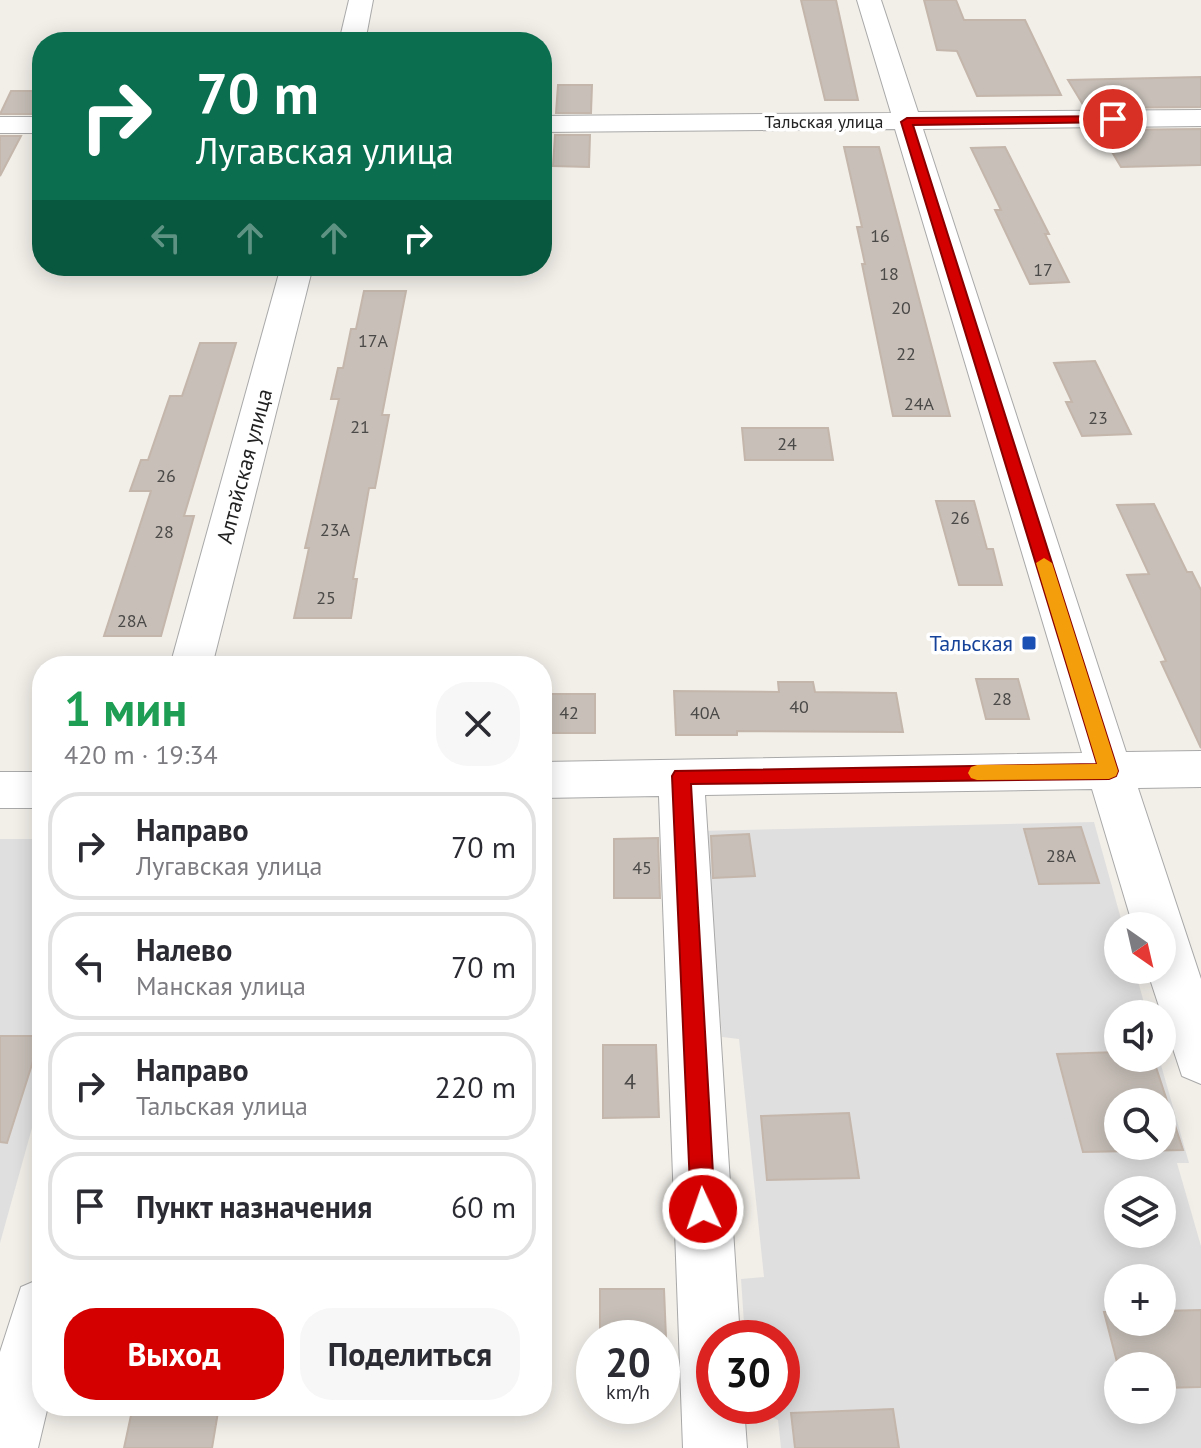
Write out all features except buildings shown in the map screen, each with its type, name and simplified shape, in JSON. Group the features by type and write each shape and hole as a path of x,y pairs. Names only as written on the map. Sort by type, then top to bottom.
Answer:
{"street":[{"path":"354,32 361,0"},
{"path":"869,0 1154,912"},
{"name":"Тальская улица","path":"552,124 1201,118"},
{"path":"0,125 32,125"},
{"name":"Алтайская улица","path":"194,656 294,276"},
{"path":"552,780 1201,769"},
{"path":"681,776 715,1448"},
{"path":"0,790 32,790"},
{"path":"1176,981 1201,1059"},
{"path":"6,1448 32,1347"}],"shaded area":[{"path":"1094,822 1119,912 1104,912 1104,984 1139,984 1143,1000 1104,1000 1104,1072 1163,1072 1168,1088 1104,1088 1104,1160 1176,1160 1176,1118 1189,1163 1177,1163 1201,1246 1201,1448 781,1448 778,1424 800,1424 800,1320 744,1320 741,1279 764,1277 739,1039 722,1037 710,892 697,831"},
{"path":"0,839 32,839 32,1128 0,1243"}],"slow traffic":[{"path":"977,773 1109,771 1044,563"}],"place":[{"name":"Тальская","path":"1029,643"}],"route":[{"path":"703,1209 681,776 1109,771 907,122 1113,119"}]}
